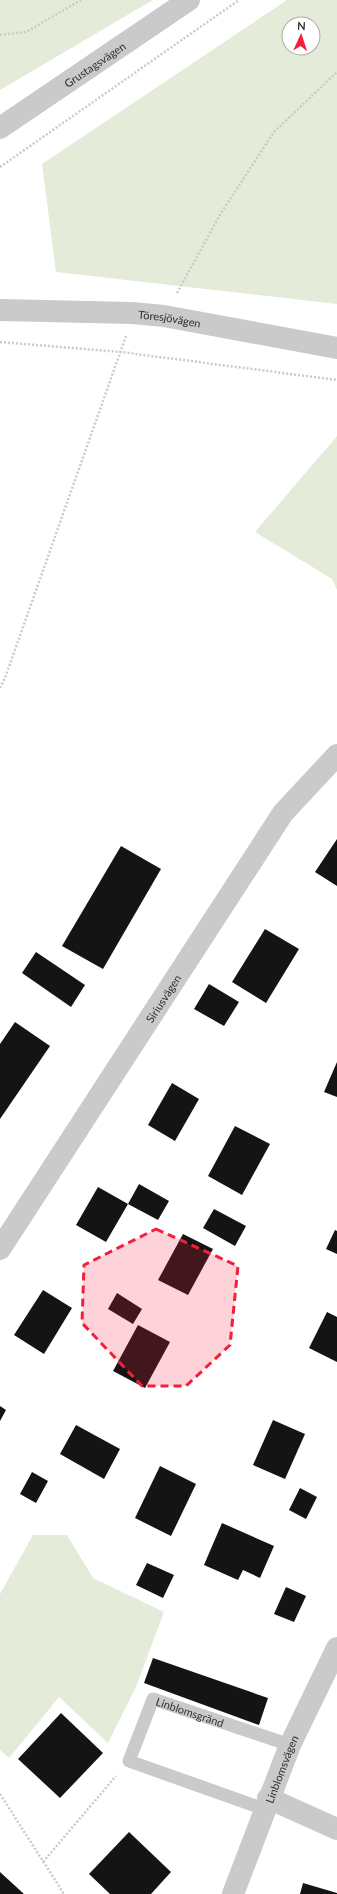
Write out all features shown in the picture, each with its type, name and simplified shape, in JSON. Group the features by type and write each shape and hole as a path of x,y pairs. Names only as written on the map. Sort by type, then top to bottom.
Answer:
{"street":[{"name":"Grustagsvägen","path":"0,128 189,0"},
{"name":"Töresjövägen","path":"0,310 132,313 164,316 337,348"},
{"name":"Siriusvägen","path":"0,1249 284,813 337,755"},
{"name":"Linblomsvägen","path":"233,1894 266,1803 290,1745 337,1648"},
{"path":"266,1803 337,1829"}],"lane":[{"name":"Linblomsgränd","path":"129,1761 153,1699 290,1745"},
{"path":"129,1761 266,1803"}],"path":[{"path":"0,35 26,32 81,0"},
{"path":"0,168 239,0"},
{"path":"164,316 221,214 274,132 337,72"},
{"path":"0,688 5,678 121,352 132,313"},
{"path":"0,342 121,352 337,380"},
{"path":"43,1862 129,1761"},
{"path":"0,1794 64,1894"}],"highlighted area":[{"path":"156,1229 238,1266 230,1345 186,1386 142,1386 82,1323 84,1265"}],"green space":[{"path":"0,0 153,0 0,90"},
{"path":"287,0 337,0 337,304 56,272 42,164"},
{"path":"337,436 337,590 332,579 255,532"},
{"path":"33,1535 67,1535 93,1578 164,1612 136,1687 108,1743 59,1697 9,1758 0,1750 0,1594"}],"building":[{"path":"337,839 337,886 315,872"},
{"path":"121,846 161,869 103,969 62,946"},
{"path":"265,929 299,949 266,1003 232,982"},
{"path":"36,952 85,985 71,1007 22,973"},
{"path":"209,984 239,1002 224,1026 194,1009"},
{"path":"15,1022 50,1046 0,1119 0,1044"},
{"path":"337,1062 337,1097 324,1092"},
{"path":"172,1083 199,1099 175,1141 148,1125"},
{"path":"235,1126 270,1144 242,1195 208,1176"},
{"path":"139,1184 169,1201 158,1220 128,1204"},
{"path":"98,1187 128,1204 106,1242 76,1225"},
{"path":"214,1209 246,1226 235,1246 203,1228"},
{"path":"335,1230 337,1231 337,1254 326,1249"},
{"path":"183,1234 213,1249 188,1295 158,1280"},
{"path":"43,1290 72,1308 44,1354 14,1335"},
{"path":"117,1293 142,1309 133,1324 108,1309"},
{"path":"327,1312 337,1317 337,1362 309,1348"},
{"path":"138,1325 170,1342 145,1388 113,1371"},
{"path":"0,1406 6,1410 0,1421"},
{"path":"273,1420 305,1434 285,1479 253,1465"},
{"path":"76,1425 120,1449 104,1479 60,1454"},
{"path":"160,1466 196,1484 171,1536 135,1518"},
{"path":"32,1472 48,1481 36,1503 20,1494"},
{"path":"300,1488 317,1497 306,1519 289,1510"},
{"path":"222,1523 274,1546 260,1578 243,1570 238,1580 204,1565"},
{"path":"147,1563 174,1575 163,1598 136,1585"},
{"path":"286,1587 306,1596 294,1622 274,1614"},
{"path":"153,1658 268,1698 259,1725 144,1683"},
{"path":"61,1713 103,1753 60,1798 18,1759"},
{"path":"129,1832 171,1872 151,1894 110,1894 89,1874"},
{"path":"0,1872 24,1894 0,1894"},
{"path":"303,1883 337,1893 337,1894 300,1894"}]}
